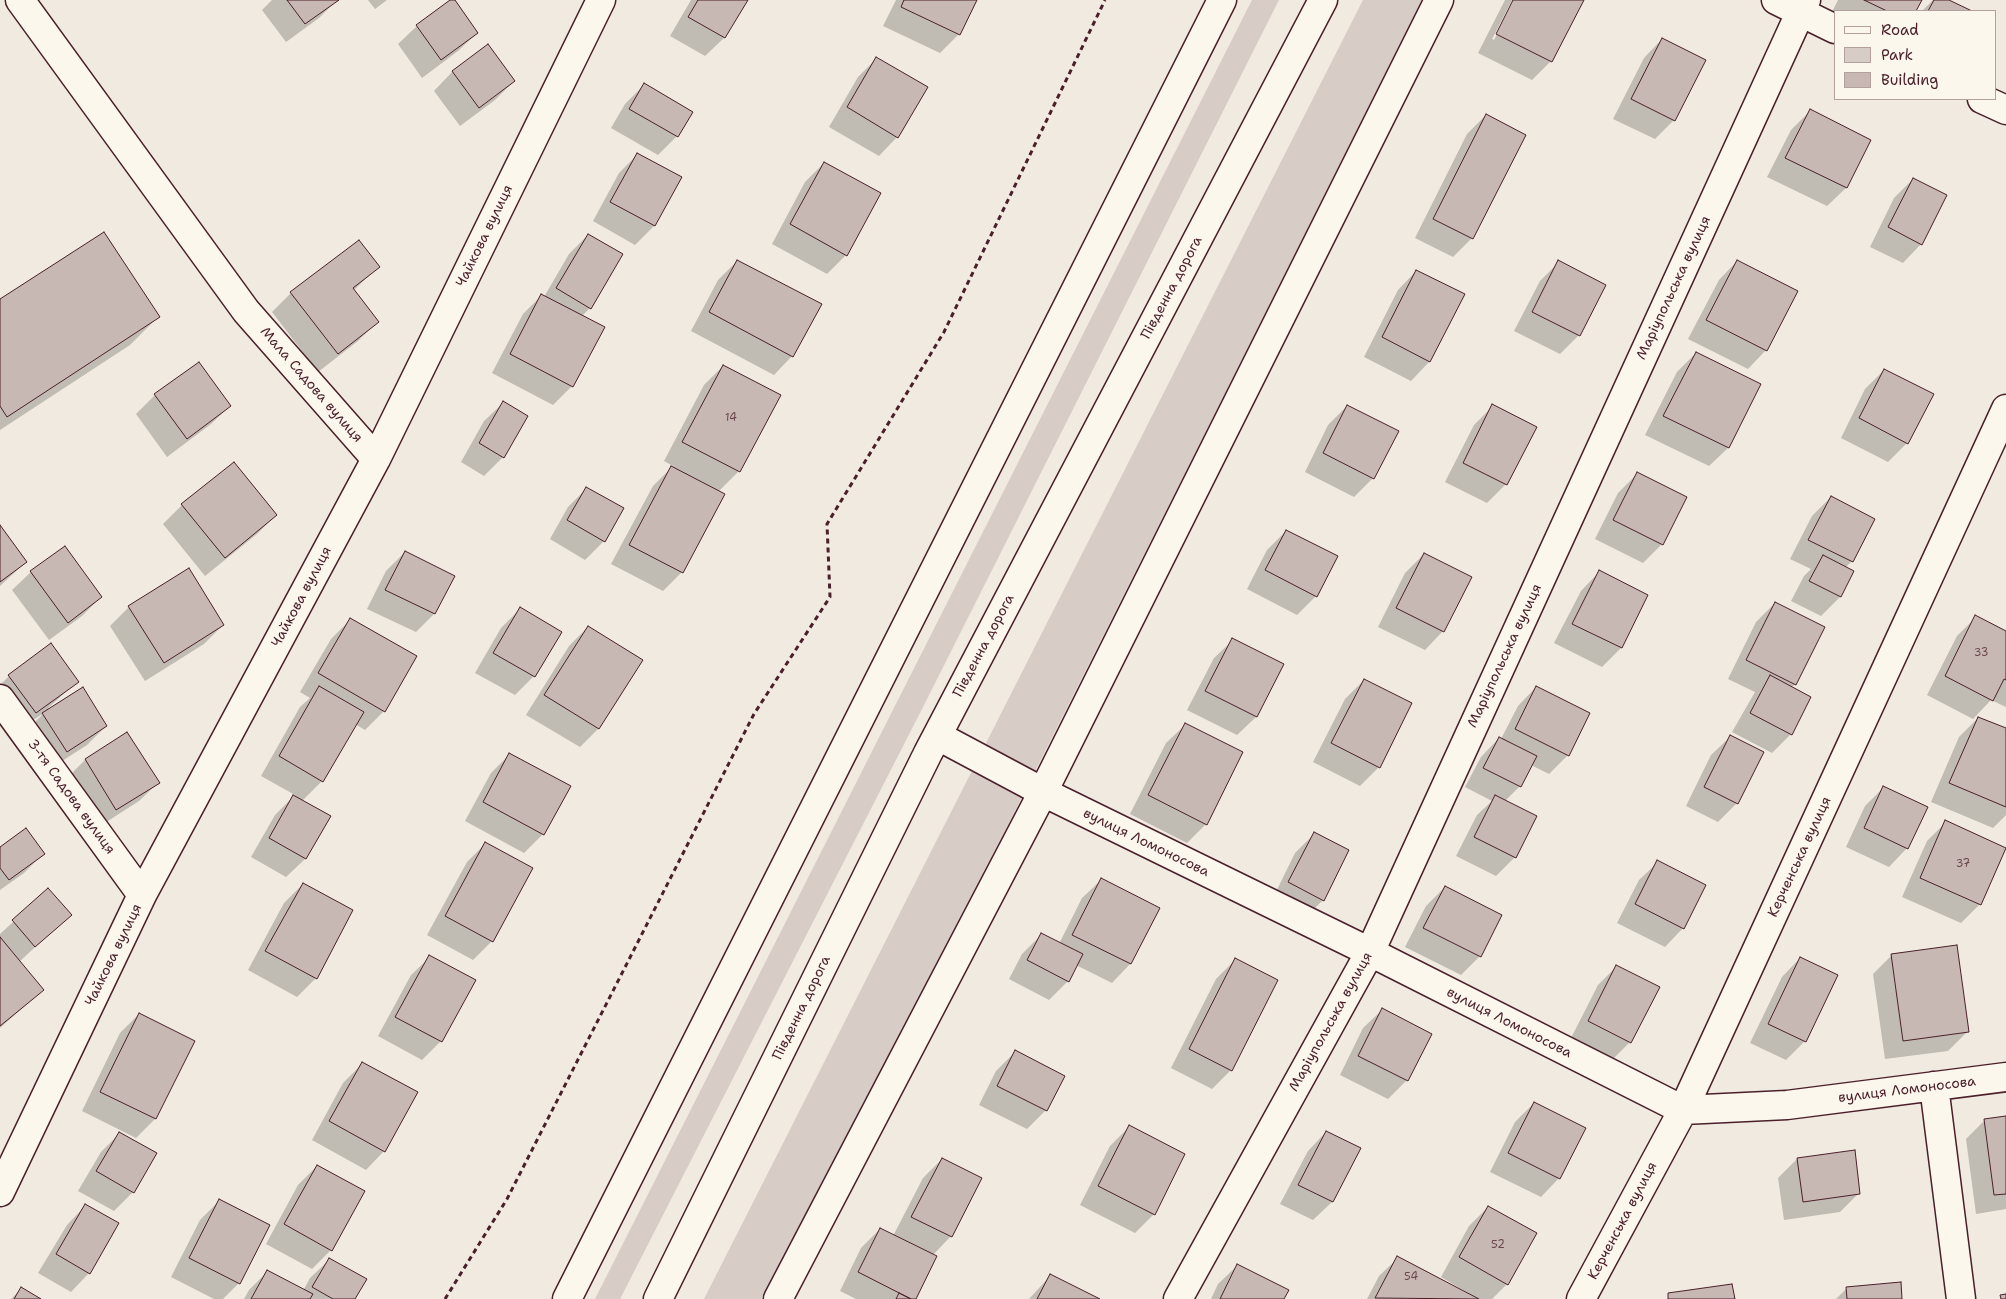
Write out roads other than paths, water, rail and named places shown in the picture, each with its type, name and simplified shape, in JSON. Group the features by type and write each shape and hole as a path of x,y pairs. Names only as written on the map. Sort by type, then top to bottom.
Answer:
{"street":[{"name":"Мала Садова вулиця","path":"20,0 246,311 376,459"},
{"path":"567,1299 1222,0"},
{"name":"Південна дорога","path":"658,1299 938,736 1323,0"},
{"path":"778,1299 1043,792 1439,0"},
{"path":"1776,0 1803,6 1834,28"},
{"name":"Чайкова вулиця","path":"0,1192 142,895 376,459 599,1"},
{"name":"Маріупольська вулиця","path":"1178,1299 1370,952 1803,6"},
{"path":"1984,100 2006,110"},
{"name":"Керченська вулиця","path":"1582,1299 1683,1110 2006,409"},
{"name":"3-тя Садова вулиця","path":"0,699 142,895"},
{"name":"вулиця Ломоносова","path":"938,736 1043,792 1370,952 1683,1110 1787,1104 2006,1077"},
{"path":"1934,1086 1962,1299"}]}
